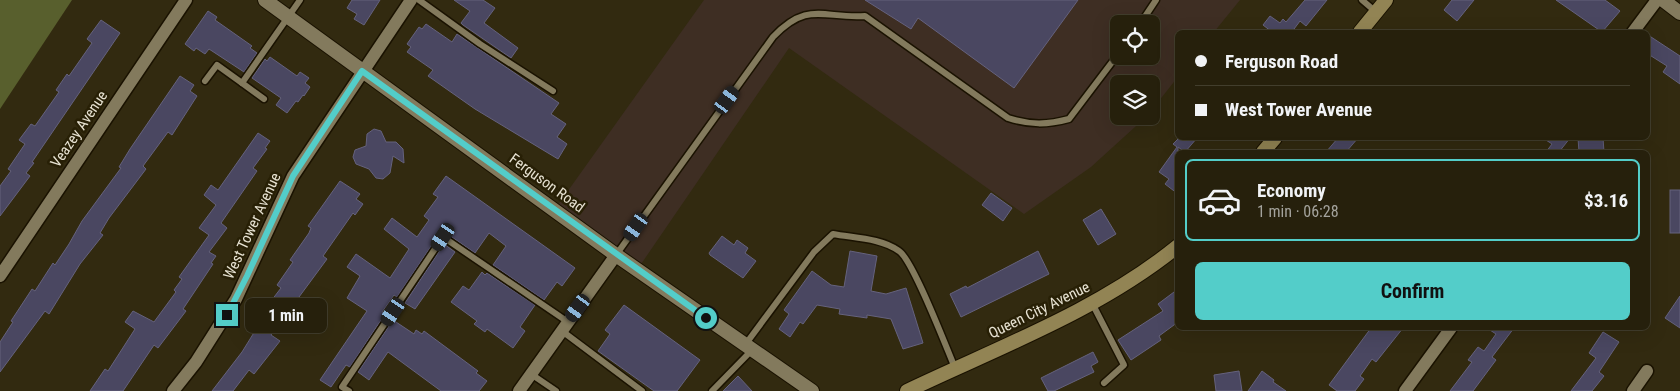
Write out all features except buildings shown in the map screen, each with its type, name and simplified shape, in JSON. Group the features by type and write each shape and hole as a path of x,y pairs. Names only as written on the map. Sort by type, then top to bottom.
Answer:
{"main road":[{"path":"1362,30 1386,0"},
{"path":"1265,150 1273,140"},
{"name":"Queen City Avenue","path":"907,391 1092,303 1153,266 1175,248"}],"street":[{"name":"Veazey Avenue","path":"0,276 186,0"},
{"name":"Ferguson Road","path":"265,0 616,255 812,391"},
{"name":"West Tower Avenue","path":"174,391 217,331 247,276 293,176 411,0"},
{"path":"1634,30 1657,0"},
{"path":"1663,0 1680,12"},
{"path":"519,391 616,255"},
{"path":"1405,391 1450,330"},
{"path":"1633,391 1647,372"}],"lane":[{"path":"242,83 300,0"},
{"path":"419,0 480,44 553,91"},
{"path":"1146,15 1156,0"},
{"path":"1362,0 1376,12"},
{"path":"616,255 773,37 795,18 821,12 850,17 865,16 1008,118 1030,124 1054,123 1068,119 1110,65"},
{"path":"205,82 217,65 264,99"},
{"path":"712,391 749,348 814,252 833,234 880,242 900,251 912,269 955,368"},
{"path":"349,391 342,387 443,237 565,327 642,391"},
{"path":"1092,303 1124,365 1104,382"},
{"path":"531,374 556,391"}],"shaded area":[{"path":"704,0 1240,0 1216,30 1175,30 1175,81 1160,100 1160,75 1110,75 1110,125 1137,125 1091,167 1024,214 789,48 637,270 555,209"}],"green space":[{"path":"0,0 72,0 0,109"}],"route":[{"path":"227,315 247,276 277,206 293,176 362,71 415,107 616,255 706,318"}]}
